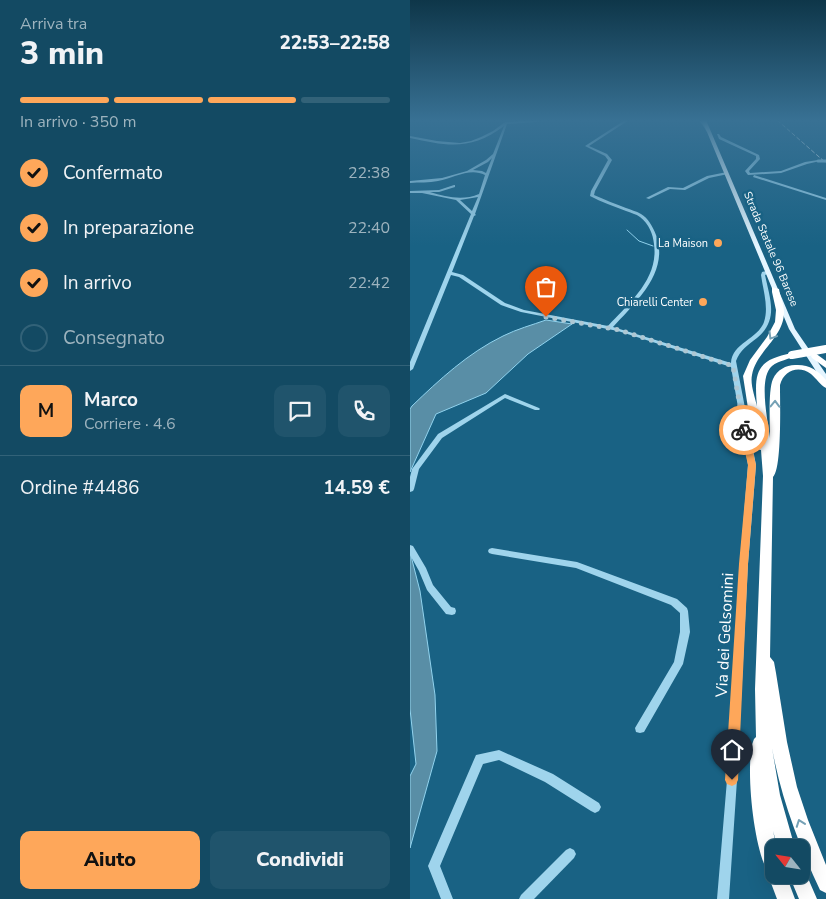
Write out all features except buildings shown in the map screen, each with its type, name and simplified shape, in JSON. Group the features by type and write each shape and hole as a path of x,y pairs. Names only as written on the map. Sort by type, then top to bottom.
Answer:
{"highway":[{"path":"768,470 760,450 746,376 750,365 776,328 780,313 775,289"},
{"path":"768,839 759,803 757,769 762,716 768,488 761,376 769,364 792,355 826,349"},
{"path":"815,356 826,366"},
{"path":"768,488 774,458 776,385 779,375 790,368 805,368 817,374 826,385"},
{"path":"763,648 771,680 778,737 788,786 812,855 826,884"},
{"path":"762,716 769,783 776,816 785,839"},
{"path":"780,884 786,899"},
{"path":"802,884 808,899"}],"main road":[{"name":"Strada Statale 96 Barese","path":"724,162 768,273 800,343 826,380"},
{"name":"Strada Statale 96 Barese","path":"727,162 791,312 815,356 826,371"}],"street":[{"path":"474,215 452,194 454,186 465,173 485,162"},
{"path":"410,370 474,215 492,162"},
{"path":"609,162 592,196 640,215 647,220 654,232 658,247 650,281 640,295 610,327"},
{"path":"756,162 747,172 826,199"},
{"path":"752,174 781,172 812,162"},
{"path":"410,182 435,180 465,173 480,172 487,175"},
{"path":"648,198 669,188 684,189 708,178 727,173"},
{"path":"435,180 449,182 454,186"},
{"path":"410,192 439,191 454,186"},
{"path":"423,192 456,199 470,199 481,195"},
{"path":"449,273 461,276 486,293 516,309 546,317 610,327 733,366 735,355 739,349 765,326 768,311 763,275 768,273"},
{"name":"Via dei Gelsomini","path":"722,899 732,780 744,564 752,465 733,366"},
{"path":"410,489 416,469 440,436 505,396 537,409"},
{"path":"410,548 423,570 430,587 449,611 452,610"},
{"path":"492,551 577,564 674,602 684,611 685,632 678,664 640,728"},
{"path":"447,899 434,866 480,759 499,755 548,778 595,807"},
{"path":"525,899 570,854"}],"water":[{"path":"546,320 572,324 528,354 486,393 436,414 410,472 410,409 412,406 443,377 478,350 519,329"},
{"path":"410,552 420,591 435,695 437,751 410,848 410,776 416,764 410,709"}],"waterway":[{"path":"627,230 639,241 653,246"}],"way so far":[{"path":"546,317 604,326 733,366 744,430"}],"place":[{"name":"La Maison","path":"718,243"},
{"name":"Chiarelli Center","path":"703,302"}],"route":[{"path":"732,780 744,564 752,465 744,430"}]}
